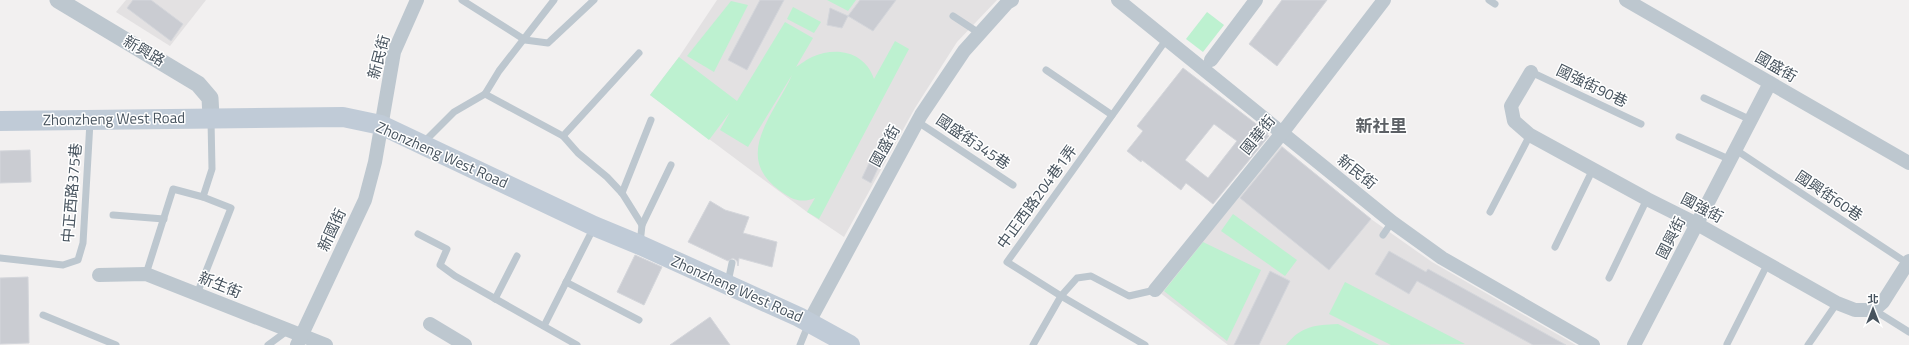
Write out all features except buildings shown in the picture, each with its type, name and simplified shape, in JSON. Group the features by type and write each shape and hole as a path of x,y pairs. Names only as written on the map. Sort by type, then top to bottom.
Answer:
{"main road":[{"name":"Zhonzheng West Road","path":"0,121 211,117 344,117 381,125 594,226 640,245 809,322 850,345"}],"street":[{"name":"新興路","path":"58,0 198,84 210,98 211,117"},
{"name":"新民街","path":"381,125 394,52 417,0"},
{"name":"國盛街","path":"809,322 918,122 964,51 1012,0"},
{"name":"新民街","path":"1118,0 1392,222 1442,258 1593,345"},
{"path":"1211,60 1256,0"},
{"name":"國華街","path":"1155,290 1282,133 1384,0"},
{"name":"國盛街","path":"1626,0 1909,163"},
{"name":"國強街","path":"1531,72 1511,106 1514,121 1530,135 1647,199 1697,224 1767,265 1837,303 1856,310 1874,310"},
{"name":"國興街","path":"1634,345 1770,83"},
{"name":"新國街","path":"300,340 365,200 375,162 381,125"},
{"path":"1874,310 1883,302 1908,262"},
{"name":"新生街","path":"99,275 146,274 287,331 300,340 326,345"},
{"path":"430,324 465,345"}],"lane":[{"path":"462,0 525,40 548,43 594,0"},
{"path":"423,144 454,112 485,94 499,71 525,40 554,0"},
{"path":"953,16 979,34"},
{"name":"中正西路204巷1弄","path":"1061,296 1007,262 1166,40"},
{"path":"563,136 639,53"},
{"path":"1046,70 1112,115"},
{"name":"國強街90巷","path":"1531,72 1641,124"},
{"path":"485,94 563,136 578,153 607,177 622,193 642,225"},
{"path":"1704,98 1751,120"},
{"path":"202,197 212,169 211,117"},
{"name":"中正西路375巷","path":"0,258 63,265 78,260 83,243 90,120"},
{"path":"622,193 651,120"},
{"name":"國盛街345巷","path":"918,122 1013,185"},
{"path":"1490,212 1530,135"},
{"name":"國興街60巷","path":"1679,137 1733,155 1908,262"},
{"path":"640,245 642,225 671,165"},
{"path":"1555,247 1593,169"},
{"path":"146,274 173,189 202,197 231,208 197,294"},
{"path":"1609,278 1647,199"},
{"path":"113,215 164,219"},
{"path":"1383,235 1392,222"},
{"path":"544,326 594,226"},
{"path":"418,234 447,249 440,265 455,276 577,345"},
{"path":"495,299 517,256"},
{"path":"727,284 732,263"},
{"path":"1727,344 1767,265"},
{"path":"1033,345 1061,296 1077,278 1091,276 1130,296 1155,290"},
{"path":"566,282 639,320"},
{"path":"1061,296 1145,345"},
{"path":"1808,345 1837,303"},
{"path":"1874,310 1909,332"},
{"path":"43,315 116,345"},
{"path":"800,345 809,322"},
{"path":"268,345 287,331"}],"shaded area":[{"path":"126,0 206,0 170,46 116,12"},
{"path":"717,0 997,0 957,42 915,108 844,237 807,212 650,95 679,57"},
{"path":"1277,142 1371,219 1432,262 1576,345 1228,345 1159,292"}],"green space":[{"path":"827,0 856,0 848,11"},
{"path":"731,1 748,5 714,72 687,56"},
{"path":"793,7 821,22 814,33 787,19"},
{"path":"1207,12 1224,25 1203,52 1186,39"},
{"path":"785,22 813,38 796,67 810,58 821,54 840,52 857,57 870,70 874,79 895,41 909,49 819,219 807,212 815,198 805,201 796,200 788,196 765,177 759,163 758,149 762,134 768,119 792,75 748,147 720,130 730,112 709,140 650,95 679,57 737,101"},
{"path":"1233,214 1297,260 1285,276 1221,231"},
{"path":"1203,242 1261,270 1227,341 1164,291"},
{"path":"1345,282 1465,344 1391,345 1329,314"},
{"path":"1338,324 1379,345 1286,345 1303,330 1315,326"}],"district":[{"name":"新社里","path":"1381,126"}]}
